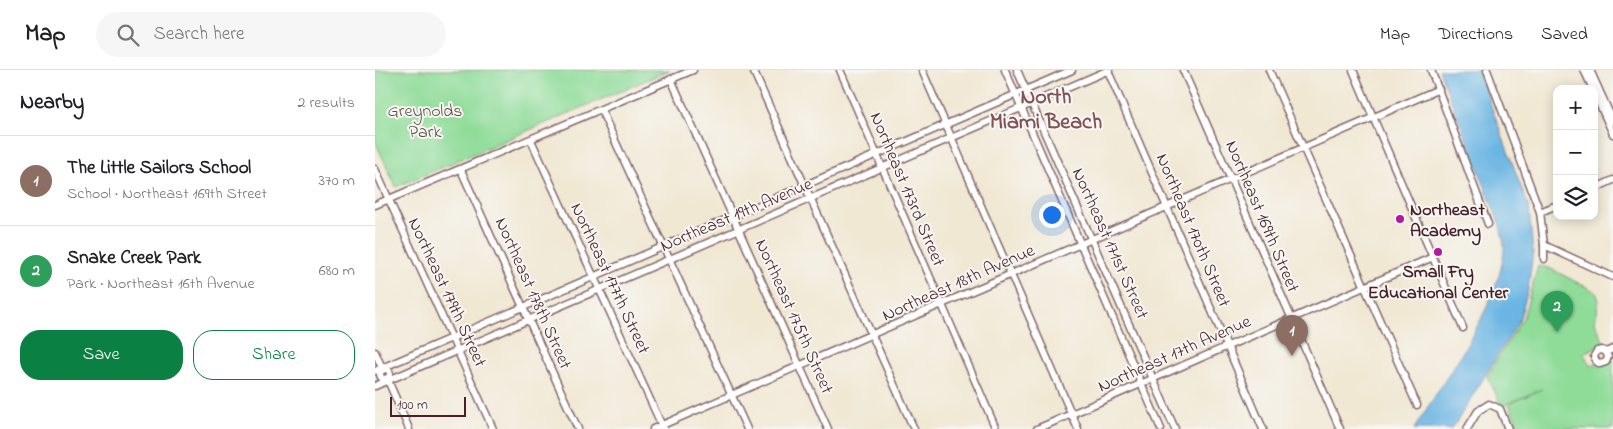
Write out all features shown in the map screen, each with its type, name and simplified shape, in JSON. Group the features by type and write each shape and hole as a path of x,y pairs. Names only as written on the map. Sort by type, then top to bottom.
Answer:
{"street":[{"path":"375,205 693,70"},
{"path":"753,70 914,429"},
{"name":"Northeast 173rd Street","path":"840,70 996,429"},
{"path":"922,70 1078,429"},
{"name":"Northeast 171st Street","path":"1005,70 1161,429"},
{"name":"Northeast 171st Street","path":"1017,70 1175,429"},
{"name":"Northeast 19th Avenue","path":"375,371 1072,70"},
{"name":"Northeast 19th Avenue","path":"375,386 1109,70"},
{"name":"Northeast 170th Street","path":"1109,70 1263,429"},
{"name":"Northeast 169th Street","path":"1183,70 1340,429"},
{"path":"1269,70 1417,405"},
{"path":"1353,70 1463,328"},
{"path":"1431,70 1488,224"},
{"path":"1487,70 1540,212 1545,245 1543,260"},
{"path":"1584,70 1591,85"},
{"path":"1590,70 1613,121"},
{"name":"Northeast 175th Street","path":"671,79 828,429"},
{"path":"1048,81 1054,94"},
{"name":"Northeast 18th Avenue","path":"653,429 662,427 732,395 942,306 1302,146 1439,89"},
{"path":"1598,101 1613,134"},
{"path":"601,110 747,429"},
{"name":"Northeast 177th Street","path":"531,140 662,427"},
{"path":"1042,154 1052,149"},
{"name":"Northeast 179th Street","path":"375,169 450,338 458,350 493,429"},
{"name":"Northeast 178th Street","path":"461,170 523,307 531,320 578,429"},
{"path":"1598,187 1613,180"},
{"path":"1066,210 1077,204"},
{"path":"1540,212 1553,207"},
{"path":"1545,245 1613,277"},
{"name":"Northeast 17th Avenue","path":"1037,429 1433,257"},
{"path":"375,352 383,369 380,376 388,379 409,429"},
{"path":"1467,429 1478,411 1487,405 1493,404 1500,409 1508,429"}],"green space":[{"name":"Greynolds Park","path":"375,70 670,70 396,187 375,141"},
{"path":"1538,266 1549,268 1596,292 1599,301 1595,322 1604,343 1584,353 1590,366 1613,356 1613,429 1520,429 1509,404 1542,389 1502,406 1487,376 1523,318"}],"water":[{"path":"1439,70 1478,70 1529,208 1533,253 1528,290 1519,321 1452,429 1414,429 1481,319 1500,273 1504,251 1500,225"}],"place":[{"name":"Northeast Academy","path":"1400,219"},
{"name":"Small Fry Educational Center","path":"1438,252"},
{"name":"Snake Creek Park","path":"1557,332"},
{"name":"The Little Sailors School","path":"1292,356"}],"district":[{"name":"North Miami Beach","path":"1046,108"}]}
